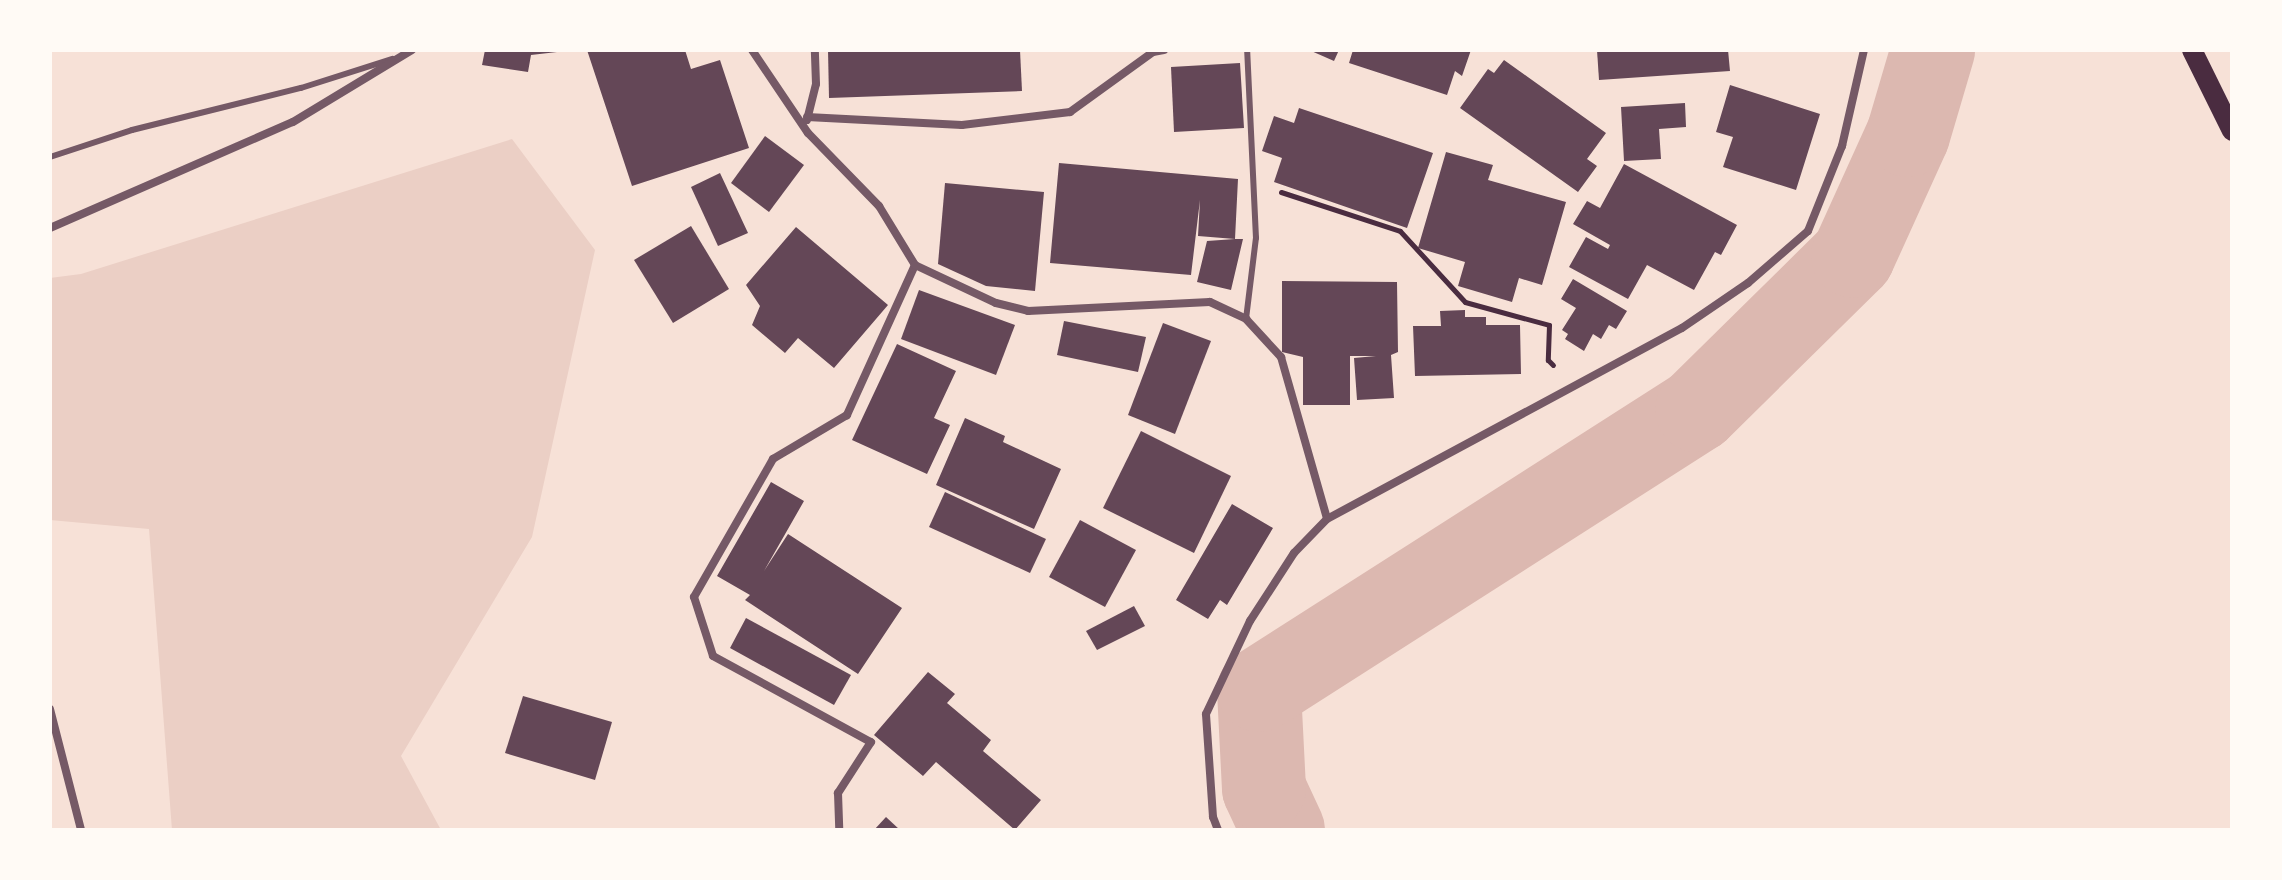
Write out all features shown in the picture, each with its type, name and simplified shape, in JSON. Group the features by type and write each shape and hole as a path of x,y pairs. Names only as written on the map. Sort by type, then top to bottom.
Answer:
{"main road":[{"path":"2192,50 2232,131"}],"street":[{"path":"50,228 293,122 412,50"},
{"path":"752,50 808,133 879,206 915,265 996,303 1028,311 1210,302 1246,319 1281,357 1327,519"},
{"path":"808,133 807,117 816,84 815,50"},
{"path":"807,117 962,125 1070,112 1123,77 1153,52 1164,50"},
{"path":"1218,830 1213,817 1206,714 1250,621 1294,553 1327,519 1682,328 1748,283 1808,231 1842,146 1864,50"},
{"path":"839,830 838,793 871,742 713,656 694,597 773,459 847,415 915,265"},
{"path":"50,709 81,830"}],"lane":[{"path":"1246,319 1256,238 1247,50"},
{"path":"50,157 132,130 301,88 403,56"}],"path":[{"path":"1252,182 1400,231 1465,302 1549,325 1548,360 1573,386"}],"shaded area":[{"path":"512,139 595,250 532,537 401,756 441,830 172,830 149,529 50,520 50,278 81,274"}],"building":[{"path":"485,50 557,52 531,55 528,72 482,65"},
{"path":"587,50 685,50 691,69 720,60 749,148 632,186"},
{"path":"828,50 1020,50 1022,91 829,98"},
{"path":"1309,50 1339,50 1334,61"},
{"path":"1353,50 1471,50 1462,76 1455,71 1447,95 1349,63"},
{"path":"1597,50 1728,50 1730,71 1599,80"},
{"path":"1504,60 1606,133 1587,159 1597,166 1578,192 1460,108 1488,69 1494,73"},
{"path":"1240,63 1244,128 1174,132 1171,67"},
{"path":"1730,85 1820,114 1796,190 1723,167 1733,137 1716,132"},
{"path":"1685,103 1686,127 1659,129 1661,159 1624,161 1621,107"},
{"path":"1299,108 1433,153 1407,228 1274,182 1282,158 1262,151 1274,116 1294,123"},
{"path":"765,136 804,165 769,212 731,183"},
{"path":"1446,152 1493,165 1488,180 1566,202 1542,285 1519,278 1512,302 1458,286 1465,262 1418,248"},
{"path":"1059,163 1238,179 1235,239 1198,236 1200,200 1191,275 1050,263"},
{"path":"1624,164 1737,225 1721,255 1715,252 1694,290 1647,265 1628,299 1569,267 1586,237 1608,249 1610,245 1573,224 1587,201 1600,208"},
{"path":"720,173 748,233 718,246 691,187"},
{"path":"945,183 1044,192 1035,291 986,286 938,264"},
{"path":"691,226 729,289 673,323 634,260"},
{"path":"796,227 888,305 834,368 798,338 785,353 752,325 760,306 746,285"},
{"path":"1243,239 1231,290 1197,282 1207,241"},
{"path":"1573,279 1627,311 1616,329 1609,325 1601,339 1593,334 1584,351 1565,339 1568,334 1562,330 1576,308 1561,299"},
{"path":"1282,281 1397,282 1398,352 1391,355 1394,398 1357,400 1354,358 1376,356 1350,356 1350,405 1303,405 1303,357 1282,352"},
{"path":"919,290 1015,325 996,375 901,339"},
{"path":"1465,310 1465,317 1486,317 1486,325 1520,325 1521,374 1415,376 1413,326 1441,326 1440,311"},
{"path":"1064,321 1146,337 1138,372 1057,355"},
{"path":"1163,323 1211,341 1175,434 1128,415"},
{"path":"897,344 956,371 934,418 950,425 927,474 852,440"},
{"path":"965,418 1005,436 1003,442 1061,469 1034,529 936,485"},
{"path":"1141,431 1231,476 1194,553 1103,508"},
{"path":"771,482 804,501 764,571 788,534 902,608 858,674 745,600 750,595 717,576"},
{"path":"945,492 1046,539 1030,573 929,527"},
{"path":"1232,504 1273,528 1227,605 1220,600 1208,619 1176,600"},
{"path":"1080,520 1136,550 1105,607 1049,577"},
{"path":"1134,606 1145,626 1097,650 1086,631"},
{"path":"746,618 851,675 834,705 730,648"},
{"path":"928,672 955,694 947,703 991,740 983,751 1041,800 1015,830 936,762 923,776 874,735"},
{"path":"523,696 612,722 595,780 505,753"},
{"path":"886,817 900,830 874,830"}],"waterway":[{"path":"1283,830 1264,789 1259,690 1697,410 1853,256 1908,135 1933,50"}]}
